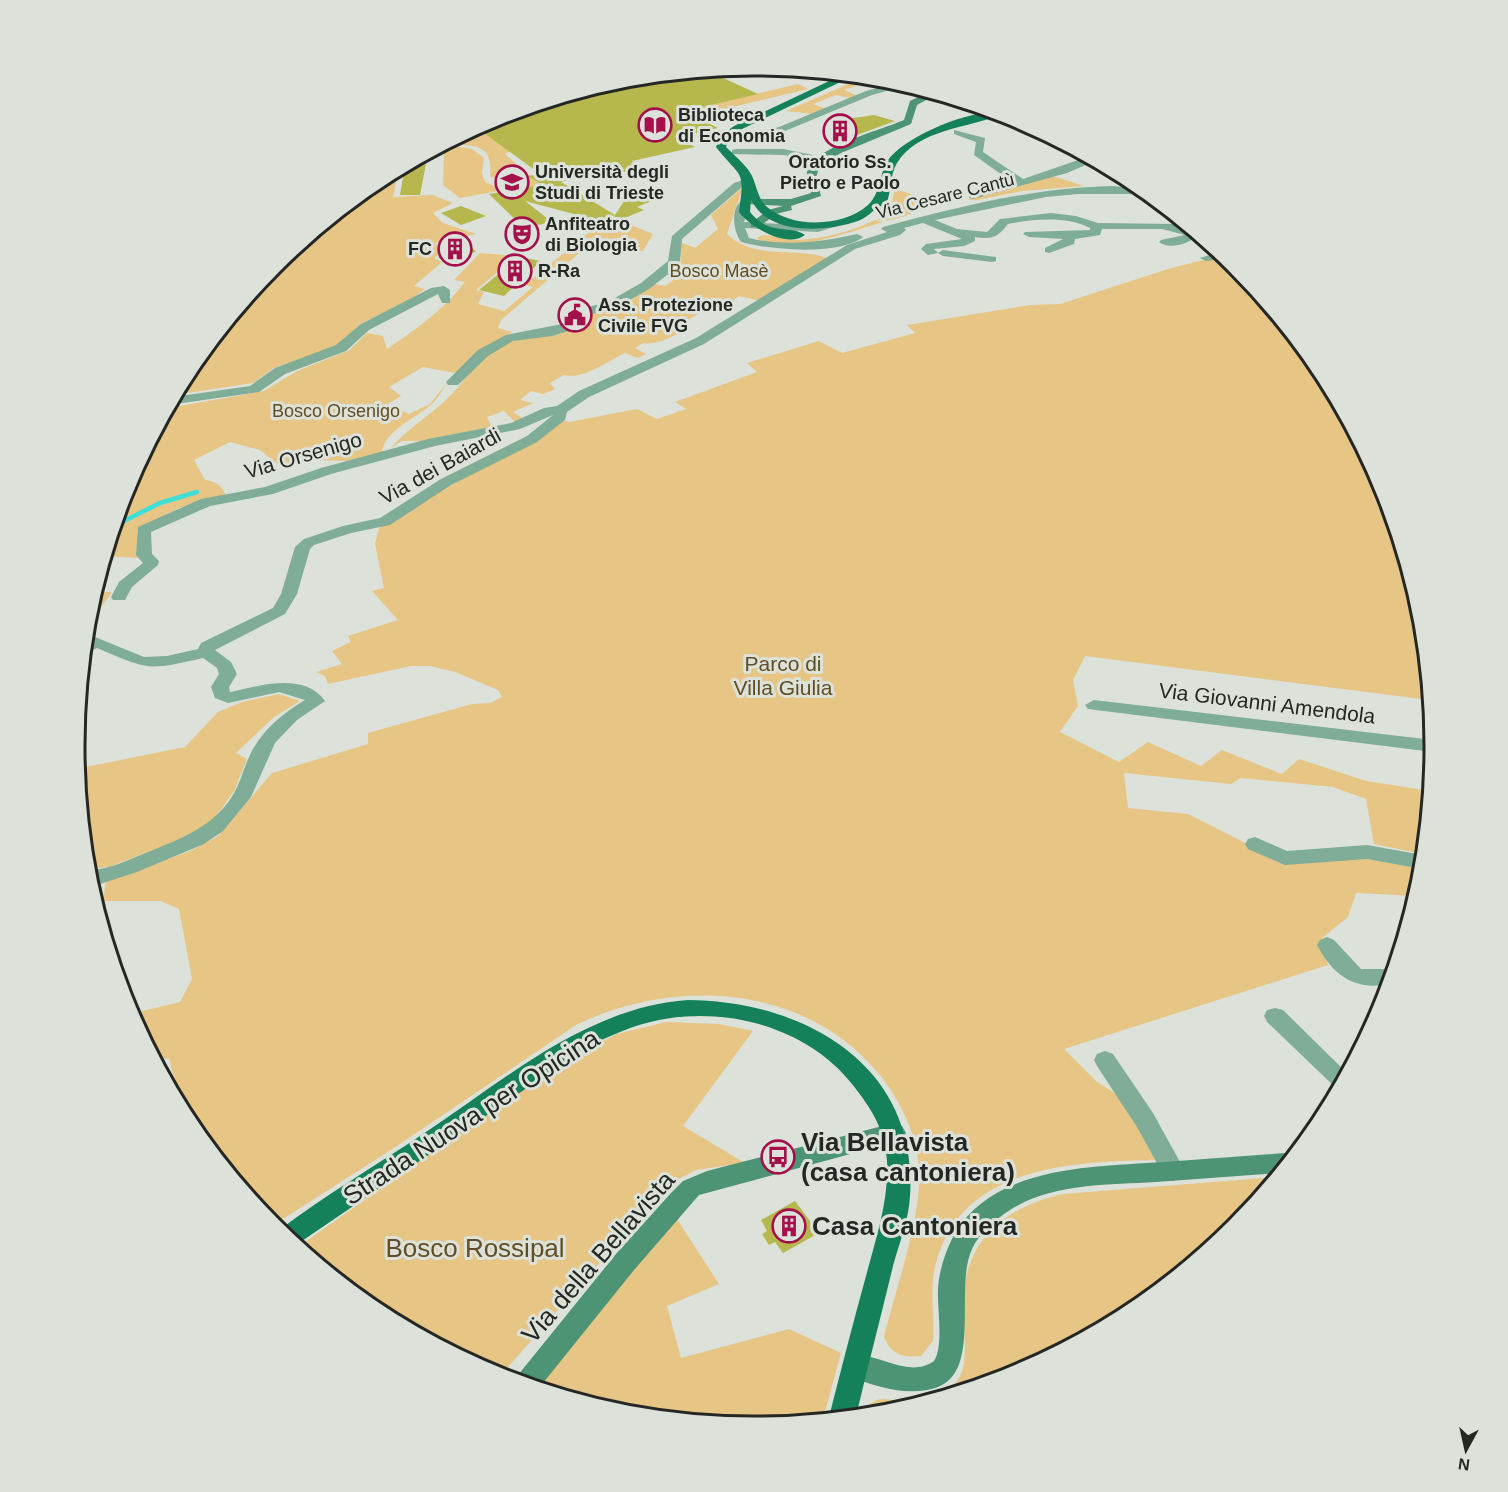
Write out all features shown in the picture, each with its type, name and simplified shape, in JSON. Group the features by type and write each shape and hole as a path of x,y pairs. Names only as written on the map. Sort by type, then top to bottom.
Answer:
{"main road":[{"path":"836,82 737,128 721,141 723,151 745,173 754,212 769,215 781,221 812,226 856,218 873,207 884,190"},
{"path":"755,225 776,210 805,205 813,201 817,194 810,173 815,164 823,158 908,122 911,118 911,106 924,98"},
{"path":"751,201 744,212 755,225 775,232 796,236 818,234 854,224 877,211 892,162 906,147 931,134 984,117"},
{"path":"751,201 805,201 817,194"},
{"name":"Strada Nuova per Opicina","path":"295,1232 579,1041 612,1025 658,1011 688,1008 724,1009 756,1015 810,1035 836,1051 858,1072 879,1103 894,1133 900,1165 898,1199 844,1410"},
{"name":"Via della Bellavista","path":"531,1377 625,1262 691,1188 707,1181 894,1133"},
{"path":"855,1366 908,1378 925,1378 943,1370 949,1358 951,1285 959,1248 969,1231 1005,1200 1029,1188 1054,1181 1277,1164"}],"street":[{"path":"721,141 782,129 869,93 884,89"},
{"path":"957,132 981,140 978,153 999,170 1020,181"},
{"path":"736,152 783,152 823,158"},
{"path":"924,219 961,200 1020,181 1066,170 1083,163"},
{"path":"453,382 483,353 510,338 552,332 572,326 588,311 620,301 660,276 674,261 676,238 738,184 748,181"},
{"name":"Via Cesare Cantù","path":"748,238 784,249 812,248 975,206 1057,190 1129,191"},
{"path":"748,238 737,223 751,201"},
{"path":"975,206 979,211 955,219 953,224 956,228 988,236 996,232 1004,221 1028,218 1075,219 1096,226 1177,228"},
{"path":"748,238 747,232 755,225 818,229 856,218"},
{"path":"924,219 971,239 964,243 930,246 927,249 930,255 992,259"},
{"name":"Via dei Baiardi","path":"206,652 207,647 279,611 289,594 303,547 309,542 348,529 385,522 446,482 532,439 560,417 560,410 584,394 700,341 851,247 896,233 900,230 897,226"},
{"path":"1029,234 1068,236 1096,232 1096,226"},
{"path":"748,238 757,232 775,232"},
{"path":"1049,250 1068,244 1070,242 1068,236"},
{"path":"1165,242 1185,240 1189,237"},
{"path":"1206,258 1210,257"},
{"path":"182,399 254,389 280,371 341,348 365,327 435,291 444,290 446,300"},
{"name":"Via Orsenigo","path":"119,597 125,585 150,565 151,561 144,555 143,530 189,508 206,501 268,491 326,471 433,442 515,426 549,411 560,410"},
{"path":"92,644 95,642 106,645 143,662 160,662 206,652 225,666 228,674 220,687 221,694 228,698 279,687 308,693 316,698 316,701 291,716 269,739 260,752 242,797 216,826 189,843 97,878"},
{"name":"Via Giovanni Amendola","path":"1095,705 1424,745"},
{"path":"1255,844 1286,858 1367,852 1414,860"},
{"path":"1327,945 1356,978 1368,981 1382,978"},
{"path":"1275,1016 1336,1076"},
{"path":"1105,1060 1145,1120 1173,1171"}],"green space":[{"path":"850,83 859,85 844,90 858,96 850,98 836,95 813,104 826,109 814,114 786,111"},
{"path":"798,84 808,89 691,117 680,112"},
{"path":"505,131 534,139 505,154 540,185 523,189 512,181 490,177 487,154 478,147 461,145 480,136"},
{"path":"457,147 472,149 484,158 482,173 485,182 503,190 460,198 443,185 444,153"},
{"path":"1053,176 1084,186 1022,191 967,200"},
{"path":"397,180 393,197 432,195 453,203 433,213 443,223 476,234 435,243 442,251 434,258 442,262 414,286 425,289 407,302 362,323 335,347 274,368 253,383 185,393 223,338 281,273 346,215 382,189"},
{"name":"Bosco Masè","path":"743,187 727,234 738,242 762,250 827,258 761,301 739,296 722,309 700,313 679,325 688,328 672,337 654,343 643,343 635,348 646,354 638,358 625,353 579,375 564,375 550,383 555,389 543,394 531,391 520,400 533,403 513,412 524,419 515,422 504,411 487,417 492,427 421,441 402,441 391,448 447,399 477,365 499,347 523,339 572,329 583,323 592,313 624,305 654,284 665,286 679,276 672,274 681,261 680,242 695,248 718,229 711,215"},
{"path":"895,189 940,203 921,210 911,207 918,211 897,218 876,219 886,218 883,216 891,206"},
{"path":"875,220 883,222 800,244 768,243 757,238 765,235 797,240 817,238 857,228"},
{"name":"Bosco Orsenigo","path":"631,225 653,234 643,251 620,249 625,240 602,238 596,249 585,248 501,320 498,328 512,332 455,373 423,367 389,387 401,396 388,404 409,414 430,404 446,384 431,405 393,432 384,445 382,453 348,461 310,460 280,466 260,450 230,442 194,460 205,480 218,485 226,496 179,508 137,530 139,558 112,556 135,490 177,406 264,391 297,371 350,350 367,333 383,336 387,349 419,327 457,292 465,282 454,280 480,253 517,256 476,290 484,292 478,304 504,311 533,287 525,285 593,229 626,229"},
{"name":"Parco di Villa Giulia","path":"1211,258 1257,305 1285,338 1334,411 1373,490 1401,573 1411,615 1422,699 1085,656 1073,680 1078,706 1060,732 1119,762 1148,742 1201,766 1222,750 1282,774 1299,759 1366,781 1422,790 1415,852 1374,844 1366,799 1333,787 1241,778 1231,784 1124,773 1128,808 1188,814 1283,862 1367,859 1413,866 1407,896 1356,893 1348,917 1322,938 1328,965 1064,1049 1096,1081 1116,1094 1128,1106 1155,1160 1087,1163 1053,1168 1020,1177 990,1191 965,1210 946,1237 934,1272 933,1341 921,1356 898,1354 890,1348 884,1337 917,1207 919,1168 911,1130 901,1106 879,1074 849,1044 814,1022 777,1006 737,998 696,996 655,1000 614,1010 576,1025 400,1144 282,1220 223,1154 197,1118 175,1083 169,1058 163,1059 140,1012 180,1002 192,979 179,909 160,901 103,901 106,882 190,851 218,836 272,773 368,744 368,733 472,704 490,703 502,697 498,690 455,672 430,666 411,666 328,684 325,676 316,672 342,664 332,651 351,642 348,636 398,620 372,591 384,588 375,544 379,528 561,420 569,422 637,409 657,419 686,409 675,402 757,372 747,363 819,341 842,353 915,333 907,325 1030,305 1060,304 1168,269"},
{"path":"102,592 112,592 98,612"},
{"path":"279,694 300,701 274,717 236,753 247,759 234,791 212,822 181,839 109,867 96,868 90,833 85,767 185,747 218,712 242,702"},
{"name":"Bosco Rossipal","path":"666,1022 719,1024 753,1031 683,1126 745,1163 696,1170 669,1184 507,1368 419,1326 382,1303 346,1277 305,1242 550,1069 617,1034"},
{"path":"1265,1178 1227,1219 1195,1249 1126,1303 1050,1346 1010,1365 955,1384 958,1381 964,1359 965,1283 977,1248 987,1234 1013,1213 1063,1194"},
{"path":"675,1216 719,1284 667,1306 681,1358 789,1329 841,1353 825,1411 754,1416 667,1410 623,1403 543,1381"},
{"path":"874,1401 895,1401 868,1406"}],"building":[{"path":"722,77 758,94 685,111 718,128 679,138 695,147 632,161 660,176 656,184 614,168 561,182 615,215 600,221 525,201 552,222 524,228 489,194 542,185 528,176 540,174 485,133 539,112 581,99 667,82"},
{"path":"874,115 895,121 849,138 838,135 847,119"},
{"path":"426,162 420,195 400,195 403,176"},
{"path":"628,195 666,195 637,207 644,210 610,224"},
{"path":"461,206 486,216 461,225 441,213"},
{"name":"FC","path":"464,238 476,252 470,253 462,261 438,258 445,251 438,243"},
{"name":"R-Ra","path":"519,257 541,261 504,296 479,290"},
{"name":"Casa Cantoniera","path":"795,1201 819,1233 783,1253 775,1242 769,1245 762,1234 767,1231 761,1220"}],"waterway":[{"path":"124,521 160,503 197,492"}],"place":[{"name":"Biblioteca di Economia","path":"655,125"},
{"name":"Oratorio Ss. Pietro e Paolo","path":"840,131"},
{"name":"Università degli Studi di Trieste","path":"512,182"},
{"name":"Anfiteatro di Biologia","path":"522,234"},
{"name":"FC","path":"455,249"},
{"name":"R-Ra","path":"515,271"},
{"name":"Ass. Protezione Civile FVG","path":"575,315"},
{"name":"Via Bellavista (casa cantoniera)","path":"778,1157"},
{"name":"Casa Cantoniera","path":"789,1226"}]}
